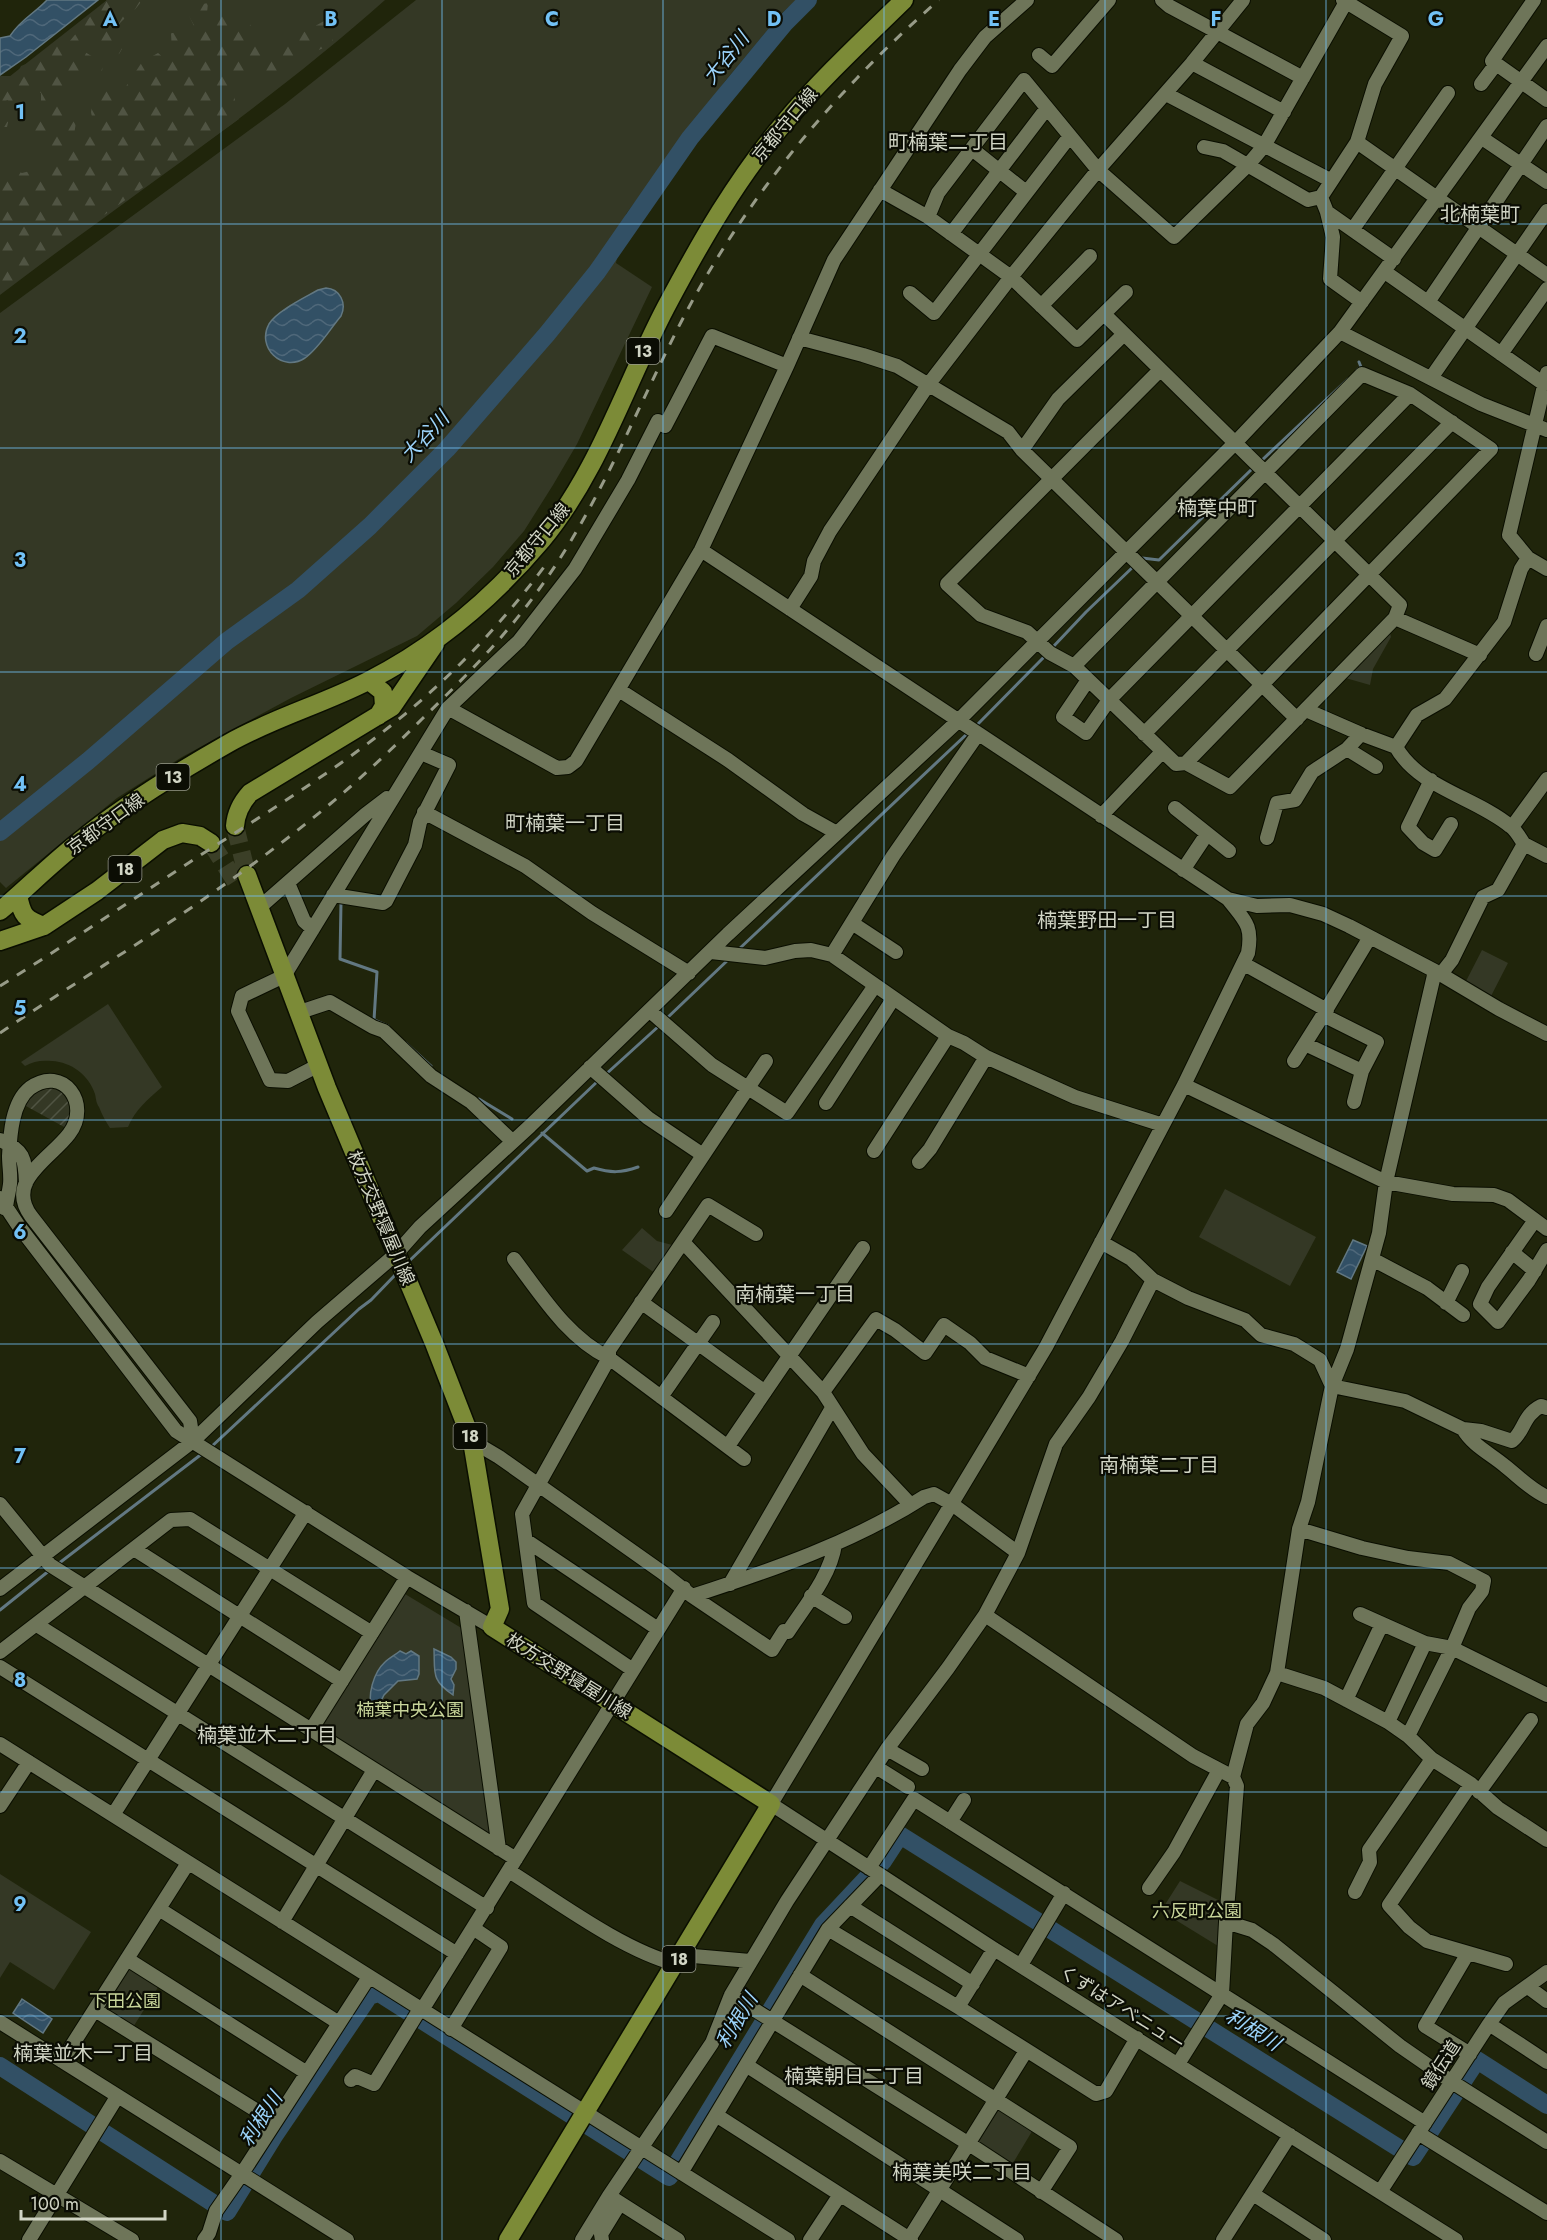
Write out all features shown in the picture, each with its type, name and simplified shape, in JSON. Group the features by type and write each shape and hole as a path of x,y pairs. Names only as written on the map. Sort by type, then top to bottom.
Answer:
{"main road":[{"name":"京都守口線","path":"0,911 98,827 202,759 231,741 369,681 447,632 481,603 542,539 575,495 667,304 740,180 783,123 852,50 904,0"},
{"path":"235,826 242,802 250,793 392,707 430,649 447,632"},
{"path":"369,681 383,692 384,706 378,716"},
{"name":"18","path":"0,941 45,926 97,891 163,840 182,833 200,837 211,843"},
{"name":"枚方交野寝屋川線","path":"284,976 252,918 242,878 260,907 319,1065 472,1441 500,1609 492,1627 771,1804"},
{"path":"18,895 21,910 28,920 45,926"},
{"name":"18","path":"508,2240 771,1804"}],"street":[{"path":"448,708 556,768 568,767 576,761 701,550 834,260 943,93 985,37 1027,0"},
{"path":"1039,55 1052,66 1109,0"},
{"path":"1162,0 1169,6 1303,78"},
{"path":"790,609 811,576 814,561 830,531 928,385 1011,277 1098,170 1166,94 1243,0"},
{"path":"1534,0 1492,61 1547,100"},
{"path":"928,218 939,193 1024,80 1098,170 1174,237 1248,165 1264,146 1345,1 1402,36 1375,84 1357,142 1321,197 1308,200 1248,165 1223,150 1204,147"},
{"path":"0,1589 193,1441 317,1322 396,1254 420,1227 958,720 1038,641 1340,333 1547,46"},
{"path":"1192,63 1284,112"},
{"path":"1481,84 1496,64"},
{"path":"1353,230 1448,93"},
{"path":"1166,94 1330,180"},
{"path":"951,234 1047,108"},
{"path":"1428,302 1521,165 1545,134"},
{"path":"917,295 933,313 1070,136"},
{"path":"1482,138 1547,182"},
{"path":"1357,142 1547,275"},
{"path":"972,149 1026,192"},
{"path":"880,190 928,218 1011,277 1077,340 1126,292"},
{"path":"1321,197 1333,237 1330,279 1362,302"},
{"path":"1431,378 1547,211"},
{"path":"1327,212 1394,259"},
{"path":"1041,306 1090,256"},
{"path":"1385,272 1502,354 1546,379 1541,428 1509,536 1528,558 1547,569"},
{"path":"1502,354 1547,289"},
{"path":"1104,314 1400,606 1395,618 1230,787 1186,763 1176,764 1074,666 1050,653 1027,632 981,615 947,584 1160,370"},
{"path":"1340,333 1481,404 1541,428"},
{"path":"1022,450 1059,399 1124,334"},
{"path":"319,1065 288,1081 270,1080 238,1011 242,996 284,976 448,708 519,641 575,569 628,480 658,421 665,426 712,336 787,366"},
{"path":"799,338 897,366 1008,432 1022,450 1262,685 1301,715 1396,747 1404,761 1431,780 1512,826 1524,844 1547,856"},
{"path":"1074,666 1362,374 1410,394 1491,449 1186,763"},
{"path":"1088,680 1063,717 1086,733 1109,700 1410,394"},
{"path":"1144,734 1452,422"},
{"path":"701,550 1228,899 1257,906 1290,905 1323,915 1438,973 1498,1009 1547,1034"},
{"path":"1396,747 1417,715 1445,699 1504,622 1521,568 1528,558"},
{"path":"1395,618 1480,655"},
{"path":"1536,654 1547,626"},
{"path":"619,690 728,760 803,814 837,833"},
{"path":"832,956 893,856 978,734"},
{"path":"1267,838 1277,803 1295,800 1312,772 1347,749 1361,734"},
{"path":"1347,749 1376,767"},
{"path":"1101,816 1162,752"},
{"path":"333,896 386,902 391,888 415,845 424,812 449,765 420,753"},
{"path":"1512,826 1547,779"},
{"path":"1431,780 1408,827 1423,843 1435,850 1451,824"},
{"path":"260,907 366,814 387,798 392,799"},
{"path":"1175,808 1229,851"},
{"path":"424,812 525,866 592,913 689,973"},
{"path":"1183,870 1207,834"},
{"path":"1178,2064 1222,1994 1237,1786 1233,1777 1247,1724 1263,1703 1277,1673 1299,1529 1308,1502 1332,1386 1347,1349 1379,1233 1386,1182 1438,973 1452,960 1483,897 1498,891 1524,844"},
{"path":"288,883 304,921 313,929"},
{"path":"771,1804 1029,1376 1070,1304 1184,1085 1248,953 1251,935 1244,920 1228,899"},
{"path":"852,923 896,952"},
{"path":"1294,1061 1370,937"},
{"path":"711,952 765,958 811,950 832,956 948,1036 986,1057 1075,1097 1163,1125"},
{"path":"1244,964 1377,1042 1362,1071 1354,1101"},
{"path":"650,1011 712,1065 787,1113 874,987"},
{"path":"826,1104 893,999"},
{"path":"300,1012 330,1002 384,1031 431,1076 471,1102 512,1141"},
{"path":"874,1151 948,1036"},
{"path":"1305,1044 1362,1071"},
{"path":"833,1047 854,1061"},
{"path":"919,1162 930,1149 986,1057"},
{"path":"666,1211 766,1061"},
{"path":"590,1067 648,1118 703,1155"},
{"path":"193,1441 190,1421 28,1212 23,1202 22,1194 26,1183 33,1172 74,1128 78,1112 74,1094 61,1083 51,1080 32,1086 17,1104 5,1142 10,1183 2,1205 176,1431 492,1627"},
{"path":"1184,1085 1386,1182 1453,1194 1494,1195 1508,1200 1547,1229"},
{"path":"5,1142 22,1155 25,1162 26,1183"},
{"path":"633,1670 534,1603 522,1514 609,1358 609,1350 708,1205 756,1234"},
{"path":"1535,1220 1488,1287 1480,1304 1498,1322 1535,1271 1547,1250"},
{"path":"683,1242 823,1392 864,1454 911,1505"},
{"path":"1101,1242 1131,1259 1153,1280 1188,1298 1245,1320 1261,1335 1294,1344 1320,1359 1332,1386"},
{"path":"728,1446 863,1248"},
{"path":"1512,1252 1535,1271"},
{"path":"514,1259 540,1296 568,1328 591,1349 609,1358 744,1459"},
{"path":"1372,1259 1427,1288 1463,1315"},
{"path":"1446,1303 1462,1271"},
{"path":"602,2240 601,2234 614,2200 643,2148 712,2043 731,1995 787,1900 828,1842 887,1749 985,1615 1017,1553 1056,1444 1089,1397 1122,1341 1153,1280"},
{"path":"641,1302 765,1392"},
{"path":"823,1392 876,1319 895,1330 924,1353 944,1325 970,1343 985,1358 1029,1376"},
{"path":"661,1397 713,1322"},
{"path":"1332,1386 1405,1401 1463,1429 1480,1431 1512,1441 1516,1439 1522,1424 1535,1409 1541,1406 1547,1408"},
{"path":"730,1584 832,1408"},
{"path":"1463,1429 1470,1440 1545,1492"},
{"path":"472,1441 499,1456 772,1650 784,1631 788,1632 812,1596 833,1558 835,1544"},
{"path":"351,2080 355,2076 374,2084 487,1908 658,1629 688,1592 730,1584 767,1572 835,1544 924,1497 934,1494 952,1504 1017,1553"},
{"path":"0,1504 41,1557 50,1565 499,1849 512,1865 620,1939 657,1959 750,1961"},
{"path":"112,1815 306,1512"},
{"path":"0,1652 171,1520 190,1519 372,1633"},
{"path":"1299,1529 1362,1548 1408,1558 1449,1563 1484,1581 1482,1591 1469,1608 1452,1648 1408,1736"},
{"path":"526,1541 658,1629"},
{"path":"134,1549 342,1681"},
{"path":"311,1730 407,1576"},
{"path":"812,1596 845,1617"},
{"path":"466,1611 499,1849"},
{"path":"1360,1614 1425,1643 1452,1648 1547,1695"},
{"path":"985,1615 1193,1756 1233,1777"},
{"path":"1346,1700 1382,1624"},
{"path":"37,1625 487,1908"},
{"path":"1388,1722 1425,1643"},
{"path":"0,1667 457,1954"},
{"path":"1277,1673 1324,1688 1388,1722 1408,1736 1432,1759 1475,1788 1498,1808 1547,1840"},
{"path":"1506,1964 1426,1941 1409,1927 1389,1905 1475,1788 1531,1720"},
{"path":"0,1744 369,1977 418,2013 452,2029 582,2119 643,2148 788,2240"},
{"path":"887,1749 922,1769"},
{"path":"1356,1885 1370,1862 1369,1850 1432,1759"},
{"path":"0,1806 29,1762"},
{"path":"876,1767 908,1787"},
{"path":"282,1922 374,1770"},
{"path":"1149,1888 1174,1852 1219,1770"},
{"path":"681,2173 828,1929 850,1906 874,1872 914,1799 1222,1994 1547,2213"},
{"path":"950,1822 964,1800"},
{"name":"くずはアベニュー","path":"771,1804 994,1949 1456,2240"},
{"path":"62,2061 188,1863"},
{"path":"1021,1965 1064,1893"},
{"path":"850,1906 973,1984"},
{"path":"159,1909 339,2023"},
{"path":"1226,1922 1252,1930 1273,1944 1400,2046 1547,2142"},
{"path":"452,2029 501,1947 473,1928"},
{"path":"828,1929 1096,2094 1106,2091 1137,2038"},
{"path":"958,2007 994,1949"},
{"path":"1468,1953 1425,2026 1470,2054"},
{"path":"127,1959 307,2073"},
{"name":"鏡伝道","path":"1380,2192 1504,2003 1547,1972"},
{"path":"800,1975 1070,2147 1041,2192"},
{"path":"204,2240 219,2206 245,2177 275,2122 300,2093 307,2073 369,1977"},
{"path":"1528,1987 1547,2001"},
{"path":"731,1995 969,2144 1116,2240"},
{"path":"94,2010 275,2122"},
{"path":"0,2022 347,2240"},
{"path":"1489,2024 1547,2062"},
{"path":"716,2115 839,2196 910,2239 1026,2051"},
{"path":"746,2065 1017,2240"},
{"path":"29,2240 117,2097"},
{"path":"1223,2240 1290,2135"},
{"path":"0,2161 132,2240"},
{"path":"1253,2194 1324,2240"},
{"path":"810,2240 839,2196"},
{"path":"582,2240 614,2200"},
{"path":"614,2200 678,2240"}],"green space":[{"path":"107,0 385,0 339,40 244,115 0,295 0,84"},
{"path":"107,0 142,0 118,26 118,39 122,49 119,54 109,55 86,43 80,49 103,63 102,71 80,79 63,89 76,122 74,135 76,145 83,142 85,133 95,132 91,112 96,85 108,74 112,89 121,94 142,62 158,53 170,63 171,33 186,33 194,26 187,11 197,5 208,3 207,13 227,10 236,24 244,20 257,36 274,49 324,21 333,27 333,44 314,52 281,78 269,78 254,65 233,91 239,119 0,292 0,178 15,170 22,173 38,169 41,164 51,159 48,154 30,145 32,123 41,103 41,93 29,86 23,90 24,99 10,114 7,127 0,127 1,109 10,106 8,100 0,103 0,76 16,76 21,66 48,55 53,50 54,42 69,42"},
{"path":"416,0 796,0 780,15 726,80 626,214 616,263 652,287 577,444 524,531 493,567 417,636 291,698 182,757 117,798 6,888 0,882 0,313 285,104"},
{"path":"1389,628 1391,637 1373,669 1370,685 1342,677"},
{"path":"1482,950 1508,963 1490,998 1464,985"},
{"path":"108,1004 162,1087 138,1110 128,1127 110,1128 97,1104 92,1087 84,1075 72,1067 52,1061 38,1061 25,1066 21,1062"},
{"path":"54,1087 65,1094 72,1110 66,1128 26,1106 32,1094"},
{"path":"1225,1189 1316,1237 1290,1286 1199,1237"},
{"path":"642,1228 657,1241 680,1247 659,1276 622,1250"},
{"name":"楠葉中央公園","path":"405,1594 463,1629 495,1829 486,1835 323,1732 322,1725"},
{"path":"0,1874 91,1932 54,1990 10,1962 0,1978"},
{"name":"六反町公園","path":"1180,1881 1218,1900 1218,1946 1161,1911"},
{"name":"下田公園","path":"127,1959 162,1981 130,2032 95,2010"},
{"path":"1002,2107 1034,2128 1010,2168 975,2142 995,2109"}],"water":[{"path":"47,0 98,0 0,75 0,38 10,36"},
{"path":"326,288 335,291 341,298 343,311 341,316 305,358 296,362 280,360 269,349 266,341 269,324 291,305"},
{"path":"1353,1240 1367,1246 1351,1279 1337,1272"},
{"path":"434,1649 456,1662 456,1669 451,1679 454,1685 453,1695 438,1680"},
{"path":"400,1651 406,1654 411,1651 419,1656 417,1679 398,1681 384,1695 376,1711 373,1711 370,1698 375,1678 381,1666"},
{"path":"22,1999 52,2019 43,2033 13,2013"}],"waterway":[{"name":"大谷川","path":"0,832 88,761 227,641 298,590 370,526 447,449 547,334 597,272 690,138 784,24 808,0"},
{"path":"1357,370 1361,367 1359,362"},
{"path":"1261,461 1348,379"},
{"path":"1141,559 1159,560 1254,467"},
{"path":"1052,648 1134,566"},
{"path":"974,728 1045,656"},
{"path":"738,950 969,732"},
{"path":"344,903 341,902 340,959 377,972 374,1020 388,1026"},
{"path":"667,1018 729,959"},
{"path":"605,1075 660,1025"},
{"path":"406,1043 431,1066"},
{"path":"407,1263 600,1079"},
{"path":"479,1099 512,1119"},
{"path":"542,1133 587,1171 594,1168 621,1171 638,1167"},
{"path":"210,1448 371,1300 398,1272"},
{"path":"58,1564 203,1453"},
{"path":"0,1610 50,1570"},
{"name":"利根川","path":"0,2066 227,2212 274,2136 369,1996 379,1993 669,2177 823,1925 883,1861 900,1835 1413,2157 1477,2060 1547,2105"}],"tunnel":[{"path":"235,826 247,875"},
{"path":"211,843 236,882"}],"railway":[{"path":"0,1033 179,916 288,838 378,762 483,658 537,592 578,529 703,282 761,193 793,151 862,72 939,0"},
{"path":"0,986 303,789 385,730 430,693 466,658 500,622 547,563"}],"district":[{"name":"町楠葉二丁目","path":"948,142"},
{"name":"北楠葉町","path":"1480,214"},
{"name":"楠葉中町","path":"1217,508"},
{"name":"町楠葉一丁目","path":"565,823"},
{"name":"楠葉野田一丁目","path":"1107,920"},
{"name":"南楠葉一丁目","path":"795,1294"},
{"name":"南楠葉二丁目","path":"1159,1465"},
{"name":"楠葉並木二丁目","path":"267,1735"},
{"name":"楠葉並木一丁目","path":"83,2053"},
{"name":"楠葉朝日二丁目","path":"854,2076"},
{"name":"楠葉美咲二丁目","path":"962,2172"}]}
